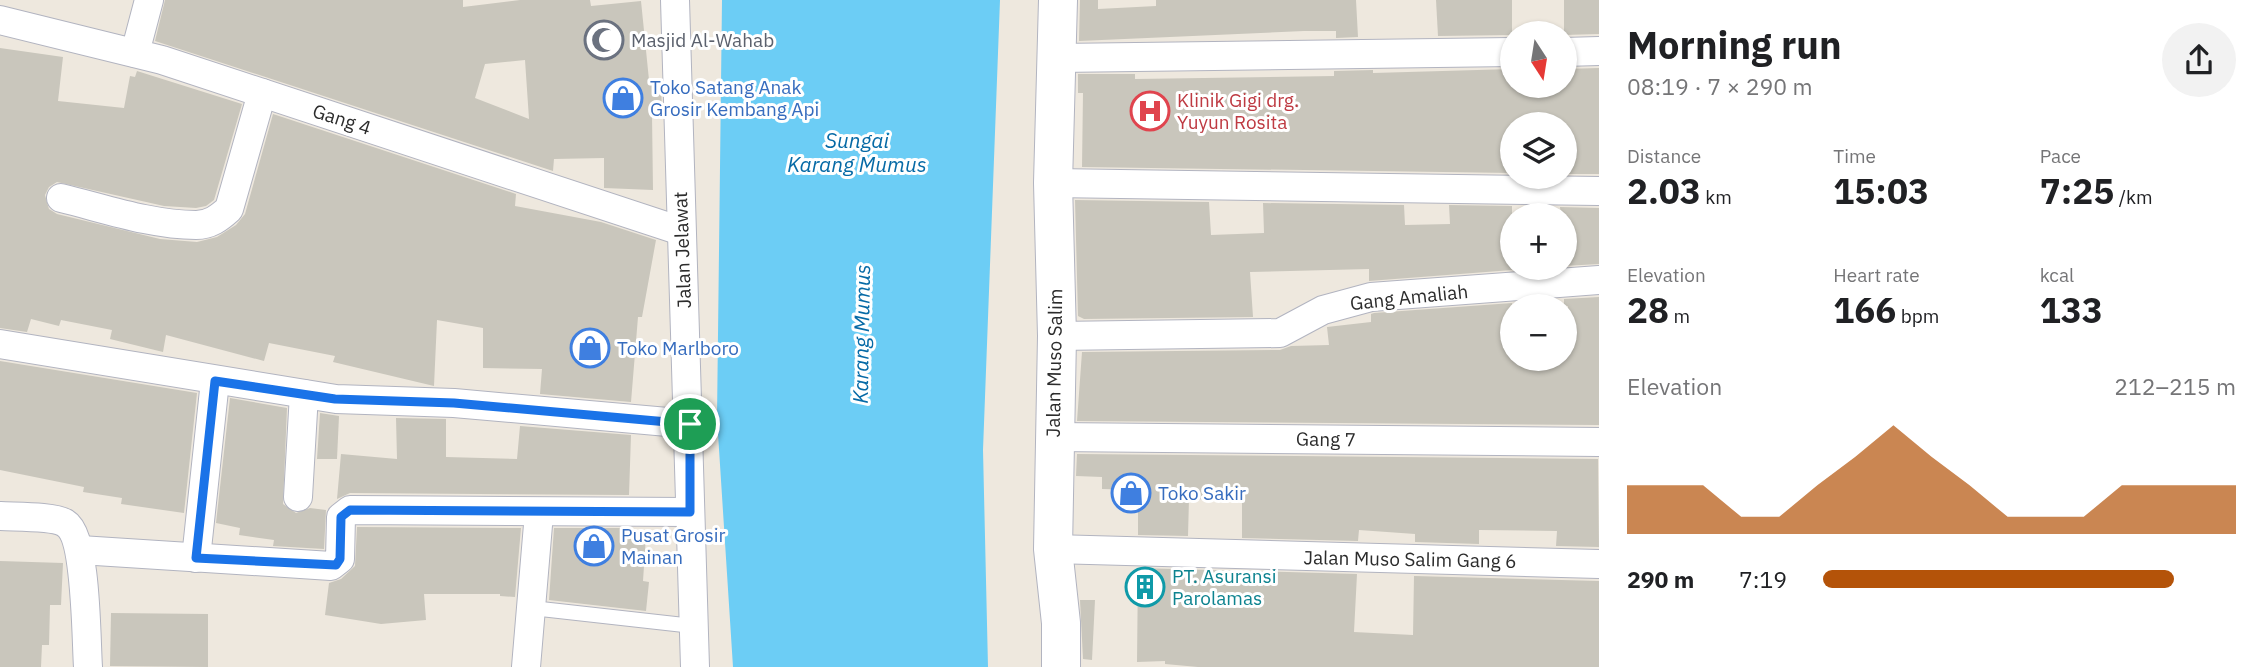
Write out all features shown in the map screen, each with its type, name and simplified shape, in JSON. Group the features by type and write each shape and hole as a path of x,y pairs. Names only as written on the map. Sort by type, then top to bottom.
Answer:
{"street":[{"path":"135,53 149,0"},
{"name":"Jalan Jelawat","path":"675,0 681,231 690,424 695,667"},
{"name":"Jalan Muso Salim","path":"1058,0 1052,183 1057,336 1053,550 1061,667"},
{"name":"Gang 4","path":"0,20 135,53 681,231"},
{"path":"1577,52 1599,51"},
{"path":"1058,58 1500,52"},
{"path":"61,198 140,217 196,225 216,221 229,209 262,93"},
{"path":"1052,183 1599,191"},
{"name":"Gang Amaliah","path":"1057,336 1280,332 1323,310 1371,297 1599,280"},
{"path":"0,344 335,399 454,403 690,424"},
{"path":"196,558 215,381"},
{"path":"298,497 304,394"},
{"name":"Gang 7","path":"1054,437 1599,442"},
{"path":"80,550 336,565 340,559 341,517 350,510 690,512"},
{"path":"526,667 540,513"},
{"path":"0,516 63,521 73,530 80,550 88,667"},
{"name":"Jalan Muso Salim Gang 6","path":"1053,550 1599,564"}],"lane":[{"path":"531,608 694,626"}],"water":[{"name":"Sungai Karang Mumus","path":"722,0 1000,0 983,450 988,667 733,667 717,418"}],"building":[{"path":"165,0 463,0 463,7 520,0 590,0 591,6 641,1 649,80 661,80 662,115 652,115 653,190 604,188 604,158 554,159 553,171 155,41","holes":["525,60 529,119 475,98 485,64"]},
{"path":"1080,0 1098,0 1098,9 1156,6 1156,0 1356,0 1358,37 1336,38 1336,31 1304,31 1079,41"},
{"path":"1436,0 1512,0 1512,21 1500,21 1500,35 1438,36"},
{"path":"1564,0 1599,0 1599,34 1577,35 1577,21 1564,21"},
{"path":"0,48 63,57 58,101 124,108 130,76 135,77 137,71 242,104 214,200 206,206 164,206 57,182 49,187 45,195 49,209 57,214 160,239 197,242 217,237 236,225 245,214 273,114 516,194 515,206 601,222 656,240 642,317 638,317 631,402 540,394 542,369 483,368 483,328 437,320 434,386 333,362 335,356 269,343 264,361 166,335 163,352 110,339 112,330 61,320 59,326 31,319 27,332 0,328"},
{"path":"1599,68 1599,174 1577,174 1577,112 1500,112 1500,173 1082,167 1083,93 1078,93 1078,74 1135,74 1135,79 1334,76 1334,71 1373,70 1373,73 1500,69 1500,98 1577,98 1577,69"},
{"path":"1075,200 1209,202 1211,235 1264,233 1263,203 1404,205 1405,225 1450,224 1449,205 1500,206 1500,271 1369,281 1369,269 1250,272 1253,317 1084,319 1078,316"},
{"path":"1577,207 1599,208 1599,264 1577,265"},
{"path":"1599,297 1599,425 1077,421 1082,352 1280,350 1291,346 1329,345 1327,327 1371,322 1371,314 1374,313 1500,304 1500,371 1577,371 1577,298"},
{"path":"0,361 197,393 184,513 121,504 122,498 83,492 84,487 0,470"},
{"path":"230,398 287,408 283,504 296,513 310,508 326,510 324,549 273,546 274,540 239,535 240,528 216,523"},
{"path":"320,413 339,416 337,459 317,459"},
{"path":"396,418 446,419 446,457 517,459 520,426 631,435 629,495 350,493 337,499 341,454 397,459"},
{"path":"1077,454 1598,459 1599,547 1556,546 1557,531 1479,530 1479,544 1415,542 1415,534 1359,530 1358,541 1242,538 1242,501 1189,499 1188,536 1138,535 1138,490 1102,489 1102,477 1076,476"},
{"path":"357,527 521,528 515,597 500,594 424,594 426,620 381,624 325,615 329,583 341,579 355,566"},
{"path":"554,528 627,528 627,535 646,536 643,581 649,582 646,611 549,600"},
{"path":"0,561 63,563 61,605 50,605 49,645 42,645 41,667 0,667"},
{"path":"1138,568 1357,574 1354,632 1413,635 1414,576 1599,581 1599,667 1198,667 1165,664 1165,661 1137,662"},
{"path":"1080,600 1095,600 1092,660 1083,659"},
{"path":"111,613 208,614 208,667 110,666"}],"place":[{"name":"Masjid Al-Wahab","path":"604,40"},
{"name":"Toko Satang Anak Grosir Kembang Api","path":"623,98"},
{"name":"Klinik Gigi drg. Yuyun Rosita","path":"1150,111"},
{"name":"Toko Marlboro","path":"590,348"},
{"name":"Toko Sakir","path":"1131,493"},
{"name":"Pusat Grosir Mainan","path":"594,546"},
{"name":"PT. Asuransi Parolamas","path":"1145,587"}],"route":[{"path":"215,381 335,399 454,403 690,424 690,512 350,510 341,517 340,559 336,565 196,558 215,381"}],"water label":[{"name":"Karang Mumus","path":"861,334"}]}
